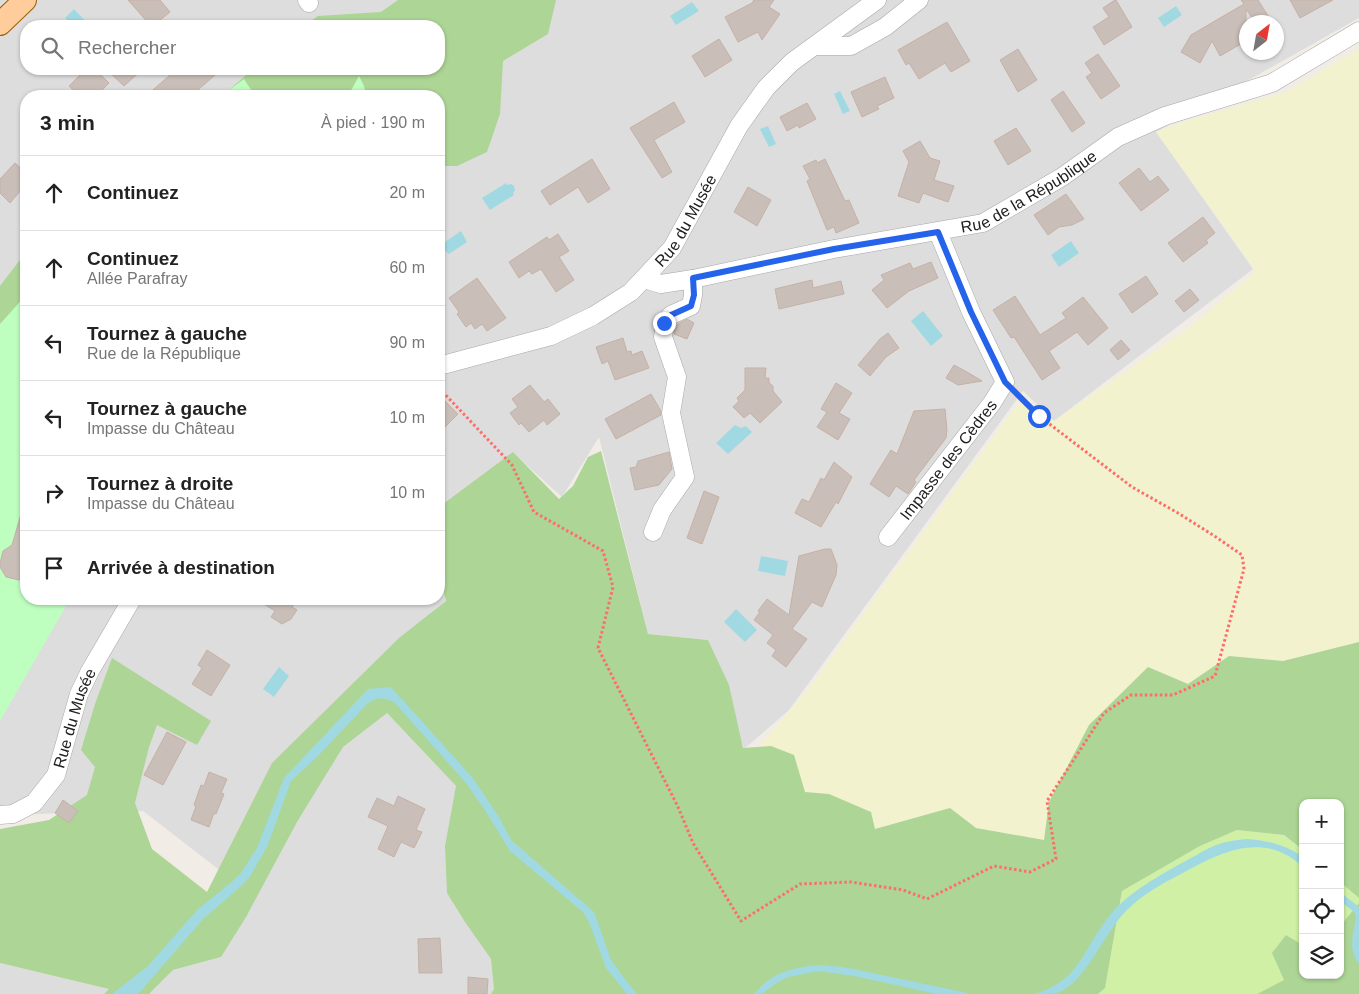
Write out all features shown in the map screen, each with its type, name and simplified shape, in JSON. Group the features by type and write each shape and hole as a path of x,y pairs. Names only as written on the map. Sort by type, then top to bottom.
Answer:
{"main road":[{"path":"0,24 26,0"}],"street":[{"name":"Rue du Musée","path":"445,364 551,336 593,316 631,292 672,248 739,126 766,88 792,62 877,0"},
{"path":"815,46 851,46 885,27 919,0"},
{"name":"Rue de la République","path":"644,279 661,284 834,249 983,223 1062,177 1118,137 1165,116 1272,83 1359,31"},
{"path":"938,232 971,312 1005,382"},
{"path":"653,532 662,510 685,477 671,413 677,377 663,337 664,323 671,315 691,306 694,295 693,278"},
{"name":"Impasse des Cèdres","path":"888,537 992,403 1005,382"},
{"name":"Rue du Musée","path":"0,815 13,814 34,803 56,774 79,694 90,671 128,605"}],"path":[{"path":"445,394 512,465 534,512 603,551 613,586 598,648 678,807 693,843 741,921 800,884 851,882 903,890 927,899 994,866 1030,872 1056,860 1047,801 1104,713 1131,695 1173,695 1215,676 1244,569 1242,555 1201,527 1132,487 1039,416 1005,382"}],"shaded area":[{"path":"0,0 1359,0 1359,18 1156,132 1253,269 1054,421 1023,391 789,710 744,749 708,640 648,634 599,437 562,497 513,453 445,503 445,90 20,90 20,605 444,605 387,713 456,786 532,994 149,994 173,970 221,957 248,892 143,811 0,815"},
{"path":"0,963 110,989 104,994 0,994"}],"green space":[{"path":"398,0 556,0 548,34 503,61 500,114 487,152 457,166 445,166 445,90 229,90 246,75 445,75 445,20 312,20 318,16 381,12"},
{"path":"1359,49 1359,642 1283,661 1229,656 1188,684 1049,802 1044,840 976,828 950,808 874,830 829,794 805,792 758,747 806,692 1019,402 1054,421 1194,324 1256,271 1156,132 1182,122 1289,91"},
{"path":"359,76 365,90 351,90"},
{"path":"244,79 251,90 229,90"},
{"path":"20,260 20,386 0,406 0,286"},
{"path":"20,302 20,605 67,605 0,721 0,324"},
{"path":"601,451 648,634 708,640 729,685 743,748 771,746 794,755 805,792 829,794 871,812 875,829 950,808 976,828 1044,840 1049,802 1089,725 1148,667 1188,684 1229,656 1283,661 1359,642 1359,898 1344,885 1344,799 1299,799 1299,847 1284,835 1237,830 1200,846 1122,891 1105,988 1098,994 491,994 494,989 491,959 447,893 445,846 456,786 387,713 343,747 297,822 246,917 221,957 173,970 149,994 104,994 109,989 0,963 0,829 49,820 87,795 95,767 81,750 112,658 211,721 197,745 157,725 149,747 135,803 152,849 207,892 272,763 399,638 441,605 445,605 445,503 513,452 559,499 573,486 588,457"},
{"path":"1237,830 1284,835 1299,847 1299,943 1286,935 1285,980 1257,994 1098,994 1105,987 1122,891 1200,846"},
{"path":"1344,885 1359,898 1359,903 1344,921"},
{"path":"1359,903 1359,994 1257,994 1284,980 1272,953 1286,935 1299,943 1299,979 1344,979 1344,921"}],"water":[{"path":"692,2 699,11 676,25 670,16"},
{"path":"1176,6 1182,15 1164,27 1158,18"},
{"path":"74,9 84,20 67,20 65,18"},
{"path":"840,91 850,111 843,114 834,94"},
{"path":"768,126 776,144 769,147 760,129"},
{"path":"506,183 507,185 511,184 514,186 514,195 490,210 482,198"},
{"path":"461,231 467,242 449,254 445,251 445,242"},
{"path":"1071,241 1079,253 1059,267 1051,255"},
{"path":"923,311 943,336 931,346 911,321"},
{"path":"735,425 741,428 746,426 752,432 728,454 716,443"},
{"path":"761,556 788,561 785,576 758,571"},
{"path":"736,609 757,630 745,642 724,622"},
{"path":"279,667 289,676 274,697 263,689"},
{"path":"391,687 472,777 499,817 511,840 594,912 611,960 637,994 627,994 606,968 589,922 583,912 510,851 466,783 395,703 381,699 367,704 318,756 291,781 267,847 249,878 204,918 140,992 137,994 112,994 148,966 198,909 241,873 257,848 284,778 368,689"},
{"path":"1246,839 1283,846 1299,855 1299,864 1273,849 1258,847 1242,848 1211,858 1146,894 1133,904 1119,919 1086,968 1068,987 1057,993 1034,994 1049,989 1061,982 1070,973 1114,910 1134,893 1155,878 1189,859 1226,842"},
{"path":"1344,895 1359,907 1359,964 1355,958 1352,946 1356,916 1344,904"},
{"path":"823,965 849,968 972,994 937,994 854,976 818,971 788,977 762,994 754,994 776,975 803,967"}],"building":[{"path":"128,0 160,0 170,12 160,20 146,20"},
{"path":"754,0 774,0 769,7 780,14 762,40 758,32 738,42 725,17 752,3"},
{"path":"1115,0 1132,27 1104,45 1093,27 1109,17 1103,8"},
{"path":"1241,0 1258,0 1268,15 1250,15 1246,9 1246,15 1239,15 1239,45 1220,56 1212,41 1200,63 1181,52 1191,35 1244,4"},
{"path":"1290,0 1333,0 1300,18"},
{"path":"947,22 970,61 951,72 945,63 919,79 909,63 906,65 898,50"},
{"path":"719,39 732,60 705,77 692,56"},
{"path":"1018,49 1037,80 1018,92 1000,60"},
{"path":"1098,54 1120,86 1101,99 1086,77 1092,73 1085,63"},
{"path":"80,75 101,75 109,83 102,90 73,90 69,86"},
{"path":"112,75 136,75 124,86"},
{"path":"170,75 215,75 198,90 153,90"},
{"path":"885,77 894,98 877,106 879,109 862,117 851,92"},
{"path":"1063,91 1085,123 1072,132 1051,100"},
{"path":"674,102 685,122 654,140 672,172 662,178 630,128"},
{"path":"807,103 816,119 799,128 798,125 787,131 780,117"},
{"path":"1016,128 1031,151 1008,165 994,141"},
{"path":"920,141 930,158 940,161 934,180 954,186 948,202 923,193 919,203 898,196 909,162 903,151"},
{"path":"592,159 610,189 588,203 578,187 550,205 541,191"},
{"path":"825,159 845,201 849,200 859,223 836,233 834,227 827,230 807,181 810,179 803,166 816,160 817,163"},
{"path":"15,163 20,168 20,191 10,203 0,193 0,179"},
{"path":"1139,168 1150,182 1158,176 1169,190 1141,211 1119,183"},
{"path":"748,187 771,200 757,226 734,212"},
{"path":"1066,194 1084,219 1072,225 1059,227 1048,235 1034,215"},
{"path":"1203,217 1215,233 1206,240 1208,243 1183,262 1168,243"},
{"path":"558,234 569,251 559,257 574,280 556,292 541,269 532,274 529,271 519,278 509,262 547,237 549,240"},
{"path":"931,262 938,278 909,291 887,308 872,290 884,280 881,275 910,263 913,269"},
{"path":"1146,276 1158,294 1132,313 1119,294"},
{"path":"477,278 506,318 487,331 482,324 475,329 471,323 466,327 457,314 459,312 449,298"},
{"path":"812,280 813,288 841,281 844,294 779,309 775,289"},
{"path":"1190,289 1199,300 1184,312 1175,301"},
{"path":"1015,296 1040,335 1066,318 1062,313 1083,297 1108,328 1088,345 1077,332 1049,351 1060,368 1042,380 1014,337 1011,338 993,310"},
{"path":"687,319 694,323 687,339 674,334 675,327"},
{"path":"888,333 899,348 886,357 870,376 858,365 880,339"},
{"path":"623,338 627,352 631,351 632,355 642,351 649,368 615,380 608,361 602,364 596,347"},
{"path":"1121,340 1130,350 1118,360 1110,350"},
{"path":"954,365 982,381 958,385 946,378"},
{"path":"745,368 766,368 765,378 769,378 773,391 782,402 760,423 750,413 744,418 733,407 739,401 737,398 745,390"},
{"path":"836,383 852,393 839,413 850,419 838,440 817,427 827,412 821,409"},
{"path":"530,385 544,402 548,399 560,414 547,425 544,420 529,432 521,423 519,425 510,413 518,407 512,399"},
{"path":"651,394 661,411 661,415 616,439 605,419"},
{"path":"445,401 458,414 445,427"},
{"path":"945,409 946,438 914,480 916,482 908,494 896,486 889,497 870,484 891,450 897,454 914,411"},
{"path":"669,452 672,469 659,485 635,490 630,468 636,467 638,461"},
{"path":"834,462 852,477 838,504 836,502 821,527 795,513 802,499 809,502 821,478 824,480"},
{"path":"704,491 719,497 702,544 687,538"},
{"path":"20,518 19,580 6,577 0,567 3,551 12,545"},
{"path":"831,549 837,565 836,575 822,607 812,602 792,629 807,639 786,667 772,656 776,650 767,643 773,635 754,620 767,599 789,615 799,556"},
{"path":"266,605 294,605 292,607 297,610 291,619 282,624 271,617 275,611"},
{"path":"207,650 230,665 211,696 192,684 202,668 198,665"},
{"path":"167,732 186,742 163,785 144,775"},
{"path":"209,772 227,779 221,793 224,794 209,827 191,820 201,785 204,786"},
{"path":"398,796 425,809 416,830 422,832 414,848 401,842 394,857 378,849 388,826 368,817 377,798 394,806"},
{"path":"63,800 78,811 69,823 55,813"},
{"path":"440,938 442,973 419,973 418,939"},
{"path":"468,977 488,979 487,994 468,994"}],"route":[{"path":"664,323 671,315 691,306 694,295 693,278 834,249 938,232 971,312 1005,382 1039,416"}]}
